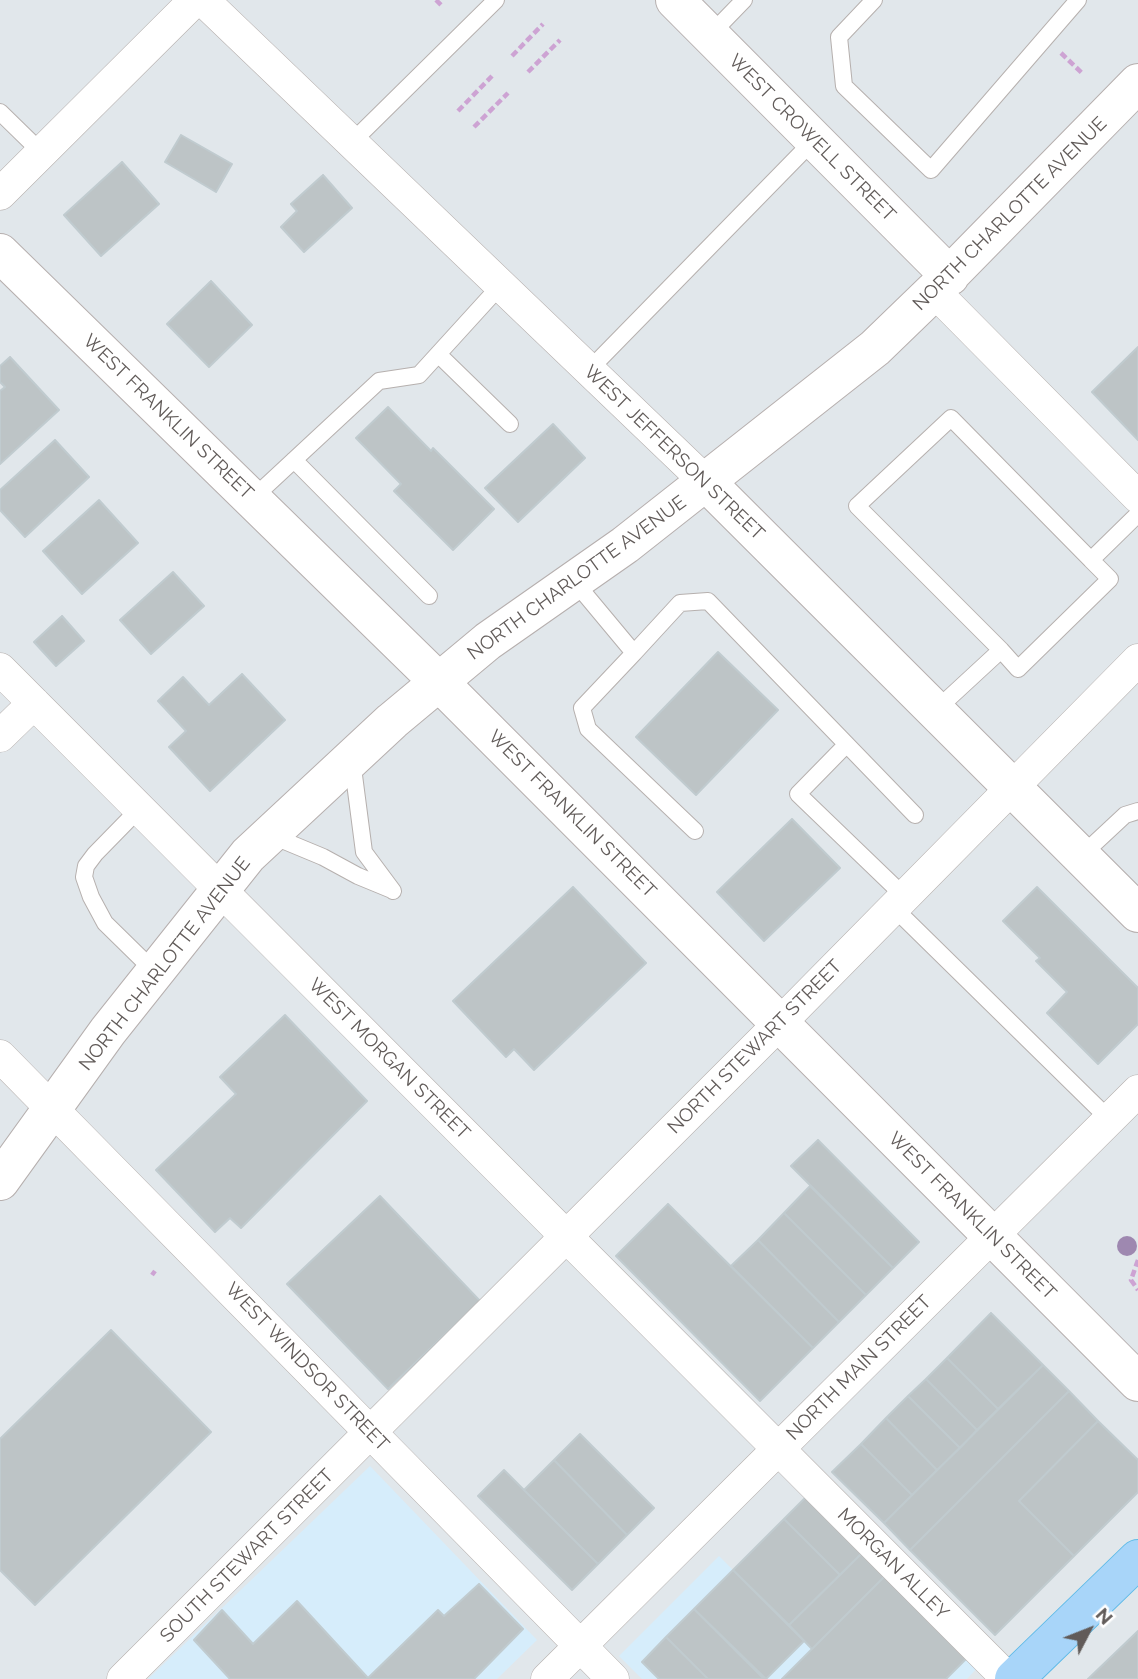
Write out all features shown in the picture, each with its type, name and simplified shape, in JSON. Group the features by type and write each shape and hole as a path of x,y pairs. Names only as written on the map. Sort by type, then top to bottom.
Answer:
{"main road":[{"name":"WEST CROWELL STREET","path":"675,0 814,140 942,284"},
{"name":"NORTH CHARLOTTE AVENUE","path":"0,1181 108,1031 248,855 439,681 488,641 625,545 875,348 942,284 1138,83"},
{"name":"WEST FRANKLIN STREET","path":"0,253 439,681 1138,1382"},
{"name":"WEST JEFFERSON STREET","path":"706,482 1138,913"},
{"path":"1014,1679 1138,1559"}],"street":[{"path":"0,194 195,0"},
{"name":"WEST JEFFERSON STREET","path":"203,0 706,482"},
{"name":"WEST CROWELL STREET","path":"942,284 1138,496"},
{"name":"NORTH STEWART STREET","path":"370,1432 780,1023 1138,660"},
{"name":"WEST MORGAN STREET","path":"0,669 778,1449"},
{"path":"0,736 34,703"},
{"name":"WEST WINDSOR STREET","path":"0,1056 613,1679"},
{"name":"NORTH MAIN STREET","path":"547,1679 1138,1091"},
{"name":"SOUTH STEWART STREET","path":"123,1679 370,1432"},
{"name":"MORGAN ALLEY","path":"778,1449 1008,1679"}],"lane":[{"path":"351,143 495,0"},
{"path":"710,35 744,0"},
{"path":"874,0 839,37 844,86 930,170 1078,0"},
{"path":"0,112 41,153"},
{"path":"589,370 814,140"},
{"path":"253,499 379,381 419,375 500,286"},
{"path":"438,354 510,424"},
{"path":"951,418 1110,579 1018,669 1002,650 857,506 951,418"},
{"path":"294,460 429,596"},
{"path":"1091,560 1138,514"},
{"path":"574,581 634,653"},
{"path":"695,831 588,729 582,708 680,603 708,601 915,815"},
{"path":"936,710 1002,650"},
{"path":"846,745 798,794 1109,1119"},
{"path":"270,835 393,891 364,852 352,759"},
{"path":"140,808 95,854 86,866 84,877 105,923 155,972"},
{"path":"1081,856 1125,815 1138,811"}],"path":[{"path":"436,0 443,7"},
{"path":"512,56 543,24"},
{"path":"527,72 559,40"},
{"path":"1065,58 1083,74"},
{"path":"458,111 492,76"},
{"path":"474,127 508,93"},
{"path":"1138,1259 1131,1280 1138,1290"}],"shaded area":[{"path":"370,1466 537,1640 497,1679 148,1679"},
{"path":"719,1556 810,1647 884,1572 978,1667 967,1679 642,1679 619,1656"}],"building":[{"path":"181,135 232,164 216,192 165,162"},
{"path":"122,162 159,204 101,256 64,215"},
{"path":"323,175 352,208 304,252 281,227 297,211 291,204"},
{"path":"211,281 252,325 209,367 167,324"},
{"path":"1138,347 1138,440 1092,392"},
{"path":"10,357 59,410 0,464 0,391 5,387 0,382 0,366"},
{"path":"388,407 494,509 453,550 394,491 401,484 356,438"},
{"path":"553,424 585,458 518,522 485,488"},
{"path":"55,440 89,477 25,537 0,510 0,490"},
{"path":"99,500 138,543 82,594 43,551"},
{"path":"173,572 204,606 151,654 120,620"},
{"path":"62,616 84,641 56,666 34,642"},
{"path":"718,652 778,710 696,795 636,737"},
{"path":"242,674 285,720 210,791 169,747 186,731 158,701 183,677 209,705"},
{"path":"792,819 840,868 764,941 717,892"},
{"path":"573,887 646,963 534,1070 514,1049 506,1057 453,1001"},
{"path":"1037,887 1138,988 1138,1024 1098,1064 1047,1013 1067,992 1036,961 1040,958 1003,921"},
{"path":"285,1015 367,1101 241,1228 230,1218 215,1232 156,1170 236,1094 220,1077"},
{"path":"818,1140 919,1242 893,1268 791,1166"},
{"path":"810,1186 893,1268 866,1295 784,1213"},
{"path":"380,1196 480,1301 388,1389 287,1284"},
{"path":"668,1204 813,1348 760,1401 616,1256"},
{"path":"784,1213 866,1295 839,1322 758,1240"},
{"path":"758,1240 839,1322 813,1348 731,1266"},
{"path":"991,1313 1043,1365 998,1409 947,1358"},
{"path":"111,1330 211,1432 35,1605 0,1570 0,1439"},
{"path":"947,1358 998,1409 977,1430 926,1379"},
{"path":"1043,1365 1069,1391 910,1550 884,1523"},
{"path":"926,1379 977,1430 960,1448 908,1396"},
{"path":"1069,1391 1098,1421 1019,1501 1074,1556 995,1635 910,1550"},
{"path":"908,1396 960,1448 937,1470 886,1418"},
{"path":"886,1418 937,1470 912,1495 861,1444"},
{"path":"1098,1421 1138,1460 1138,1492 1074,1556 1019,1501"},
{"path":"580,1434 654,1508 627,1535 554,1460"},
{"path":"861,1444 912,1495 884,1523 832,1472"},
{"path":"554,1460 627,1535 598,1564 524,1490"},
{"path":"504,1470 598,1564 572,1590 478,1496"},
{"path":"806,1497 862,1553 840,1575 784,1519"},
{"path":"784,1519 840,1575 789,1625 733,1570"},
{"path":"862,1553 885,1576 812,1649 789,1625"},
{"path":"733,1570 804,1641 766,1679 694,1609"},
{"path":"885,1576 967,1658 946,1679 782,1679"},
{"path":"479,1584 523,1629 474,1679 230,1679 194,1640 222,1610 253,1644 297,1601 368,1678 438,1610 444,1616"},
{"path":"694,1609 764,1679 708,1679 666,1637"},
{"path":"1138,1631 1138,1679 1088,1679"},
{"path":"666,1637 708,1679 659,1679 642,1662"}]}
